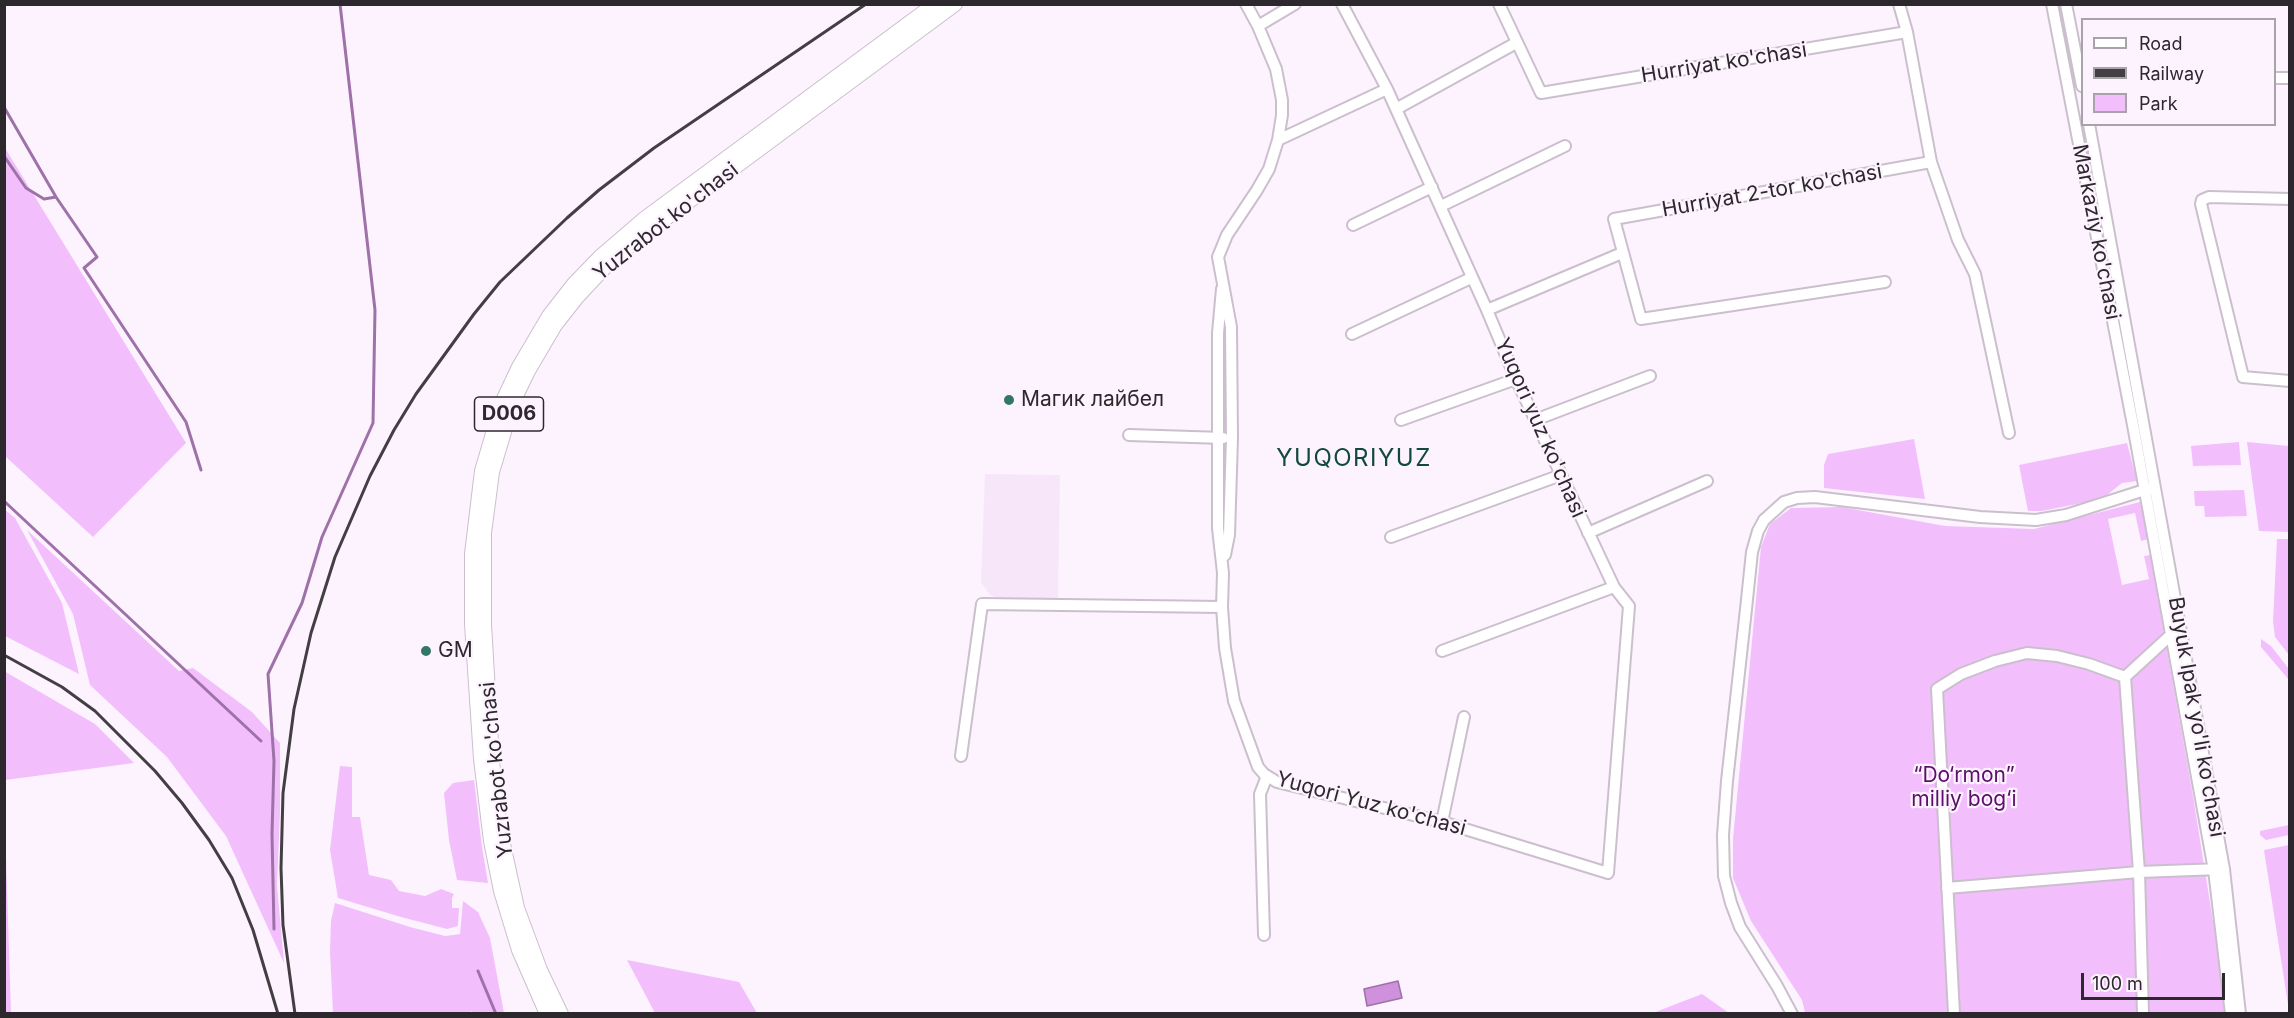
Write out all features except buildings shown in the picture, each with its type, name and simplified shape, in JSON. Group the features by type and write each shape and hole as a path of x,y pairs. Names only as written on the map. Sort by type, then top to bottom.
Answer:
{"main road":[{"name":"Yuzrabot ko'chasi","path":"547,1014 519,951 501,891 489,830 481,759 472,624 472,554 482,471 502,403 519,367 549,316 600,256 643,220 935,4"},
{"name":"Yuzrabot ko'chasi","path":"561,1014 540,970 517,908 499,826 491,750 484,616 484,532 492,471 513,402 555,325 604,267 639,238 955,4"}],"street":[{"name":"Yuqori Yuz ko'chasi","path":"1246,4 1276,69 1282,115 1278,140 1269,169 1227,235 1218,257 1222,289 1231,327 1232,438 1229,535 1223,573 1222,607 1225,648 1234,700 1254,760 1258,767 1277,782 1442,822 1608,873"},
{"path":"1258,26 1295,4"},
{"name":"Yuqori yuz ko'chasi","path":"1342,4 1388,89 1471,278 1488,310 1516,379 1587,533 1614,587 1630,608 1608,873"},
{"path":"1396,109 1516,43 1499,4"},
{"path":"1899,4 1907,32 1931,162 1958,240 1975,274 2009,433"},
{"name":"Markaziy ko'chasi","path":"2052,4 2088,195 2138,424"},
{"path":"2066,4 2081,79"},
{"name":"Hurriyat ko'chasi","path":"1516,43 1541,93 1907,32"},
{"path":"2067,84 2081,84"},
{"path":"1278,140 1388,89"},
{"name":"Markaziy ko'chasi","path":"2089,126 2138,424"},
{"path":"1441,206 1565,146"},
{"name":"Hurriyat 2-tor ko'chasi","path":"1622,253 1614,219 1931,162"},
{"path":"1353,225 1432,187"},
{"path":"2088,195 2102,193"},
{"path":"2289,199 2209,197 2202,200 2202,214 2243,377 2289,381"},
{"path":"1488,310 1622,253 1641,319 1885,282"},
{"path":"1352,334 1471,278"},
{"name":"Yuqori Yuz ko'chasi","path":"1222,289 1218,333 1218,528 1223,573"},
{"path":"1535,420 1650,376"},
{"path":"1401,420 1516,379"},
{"name":"Buyuk Ipak yo'li ko'chasi","path":"2138,424 2219,869 2240,1014"},
{"path":"1129,435 1232,438"},
{"path":"1391,537 1562,475"},
{"path":"1587,533 1707,481"},
{"path":"1792,1014 1740,927 1731,903 1725,876 1723,835 1728,769 1752,552 1764,520 1784,502 1797,498 1815,497 1980,517 2036,520 2066,515 2150,488"},
{"path":"1442,651 1614,587"},
{"path":"961,756 982,604 1222,607"},
{"path":"2125,677 2176,632"},
{"path":"1954,1014 1937,689 1961,674 1995,661 2027,653 2057,656 2125,677"},
{"path":"2125,677 2139,872 2143,1014"},
{"path":"1442,822 1464,717"},
{"path":"1264,935 1260,794 1268,776"},
{"path":"1947,888 2139,872 2219,869"},
{"name":"Buyuk Ipak yo'li ko'chasi","path":"2219,869 2231,1014"}],"shaded area":[{"path":"985,474 1060,475 1058,599 998,599 989,594 981,582"},
{"path":"1398,981 1402,998 1367,1006 1364,989"}],"green space":[{"path":"5,148 186,443 93,537 5,456"},
{"path":"1914,439 1925,499 1824,488 1824,465 1828,454"},
{"path":"2239,442 2241,465 2193,466 2191,446"},
{"path":"2247,442 2289,446 2289,532 2259,531"},
{"path":"2127,443 2137,481 2122,483 2102,499 2042,511 2028,511 2019,465"},
{"path":"2244,490 2247,516 2205,517 2204,506 2195,506 2194,491"},
{"name":"“Do‘rmon” milliy bog‘i","path":"2140,502 2148,539 2141,541 2135,513 2108,519 2122,585 2149,579 2144,556 2150,555 2192,790 2220,965 2225,1013 1805,1013 1802,1000 1751,921 1733,878 1733,839 1761,547 1770,524 1791,508 1842,507 1945,526 2034,529"},
{"path":"4,509 15,518 62,603 79,674 5,636"},
{"path":"27,530 179,671 193,668 252,712 280,743 277,885 284,963 226,836 167,757 90,685 73,614"},
{"path":"2277,539 2289,539 2289,655 2275,637 2273,622"},
{"path":"2261,639 2271,646 2289,669 2289,680 2261,647"},
{"path":"4,671 95,724 134,763 5,780"},
{"path":"340,766 352,767 352,817 360,817 369,875 391,880 399,891 425,896 441,889 454,894 452,908 459,908 458,926 447,929 338,898 330,850"},
{"path":"474,780 488,883 457,880 449,840 444,793 453,783"},
{"path":"2289,825 2289,835 2266,840 2260,835 2260,831"},
{"path":"5,826 11,1013 11,1014 4,1013"},
{"path":"2290,845 2289,1011 2264,850"},
{"path":"463,901 478,912 490,938 504,1013 473,1013 472,1011 467,1014 333,1013 330,952 331,921 335,903 445,936 460,934"},
{"path":"627,960 739,982 757,1013 655,1013"},
{"path":"1702,994 1729,1013 1653,1013"}],"waterway":[{"path":"274,929 272,834 274,761 268,674 302,603 322,537 373,423 375,310 340,4"},
{"path":"4,107 56,197 97,257 84,268 186,422 201,470"},
{"path":"4,156 26,188 44,199 56,197"},
{"path":"4,501 261,741"},
{"path":"478,971 496,1014"}],"railway":[{"path":"295,1014 283,925 281,868 283,793 294,709 311,633 335,557 370,476 394,430 416,394 500,282 567,218 654,148 866,4"},
{"path":"4,655 62,687 95,711 155,771 182,803 209,840 232,878 253,930 278,1014"}],"place":[{"name":"Магик лайбел","path":"1009,400"},
{"name":"GM","path":"426,651"}],"district":[{"name":"YUQORIYUZ","path":"1354,459"}]}
